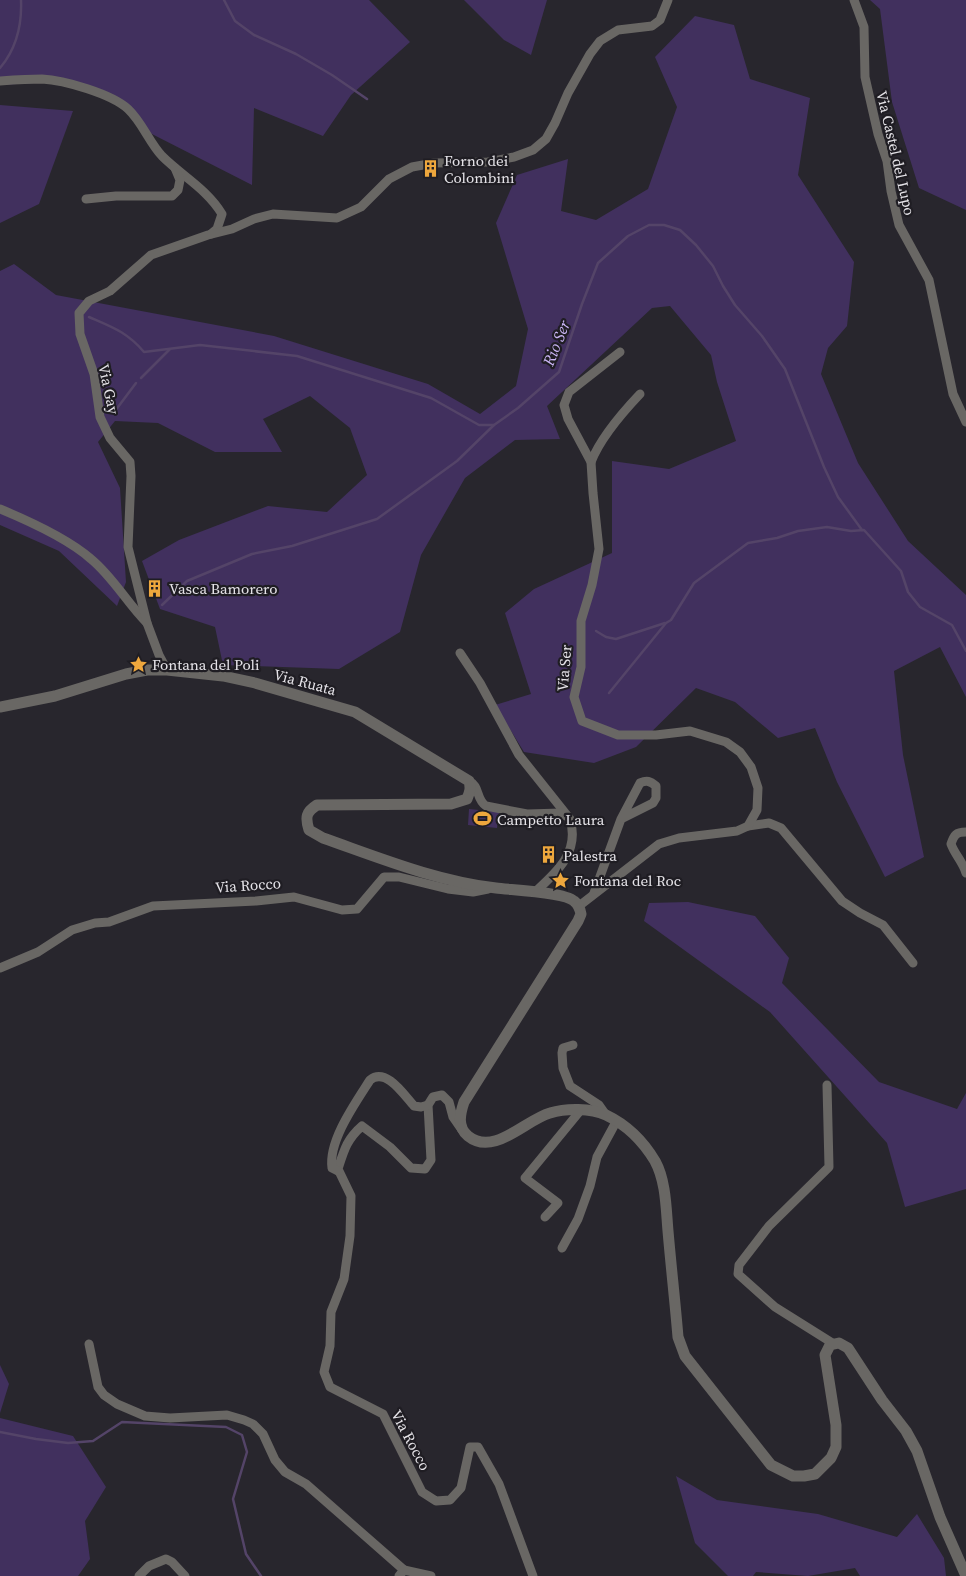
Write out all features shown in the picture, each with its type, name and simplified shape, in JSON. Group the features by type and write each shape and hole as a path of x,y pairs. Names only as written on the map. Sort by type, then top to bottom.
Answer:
{"street":[{"name":"Via Gay","path":"167,670 147,623 128,547 130,462 110,438 100,417 94,374 80,334 80,313 89,301 110,291 151,255 273,214 338,218 361,207 389,179 412,167 434,163 488,162 514,158 533,150 546,139 568,93 590,54 600,41 618,30 652,26 660,20 668,0"},
{"name":"Via Castel del Lupo","path":"854,0 864,28 865,76 878,134 887,161 891,191 899,225 929,280 953,394 966,422"},
{"path":"0,81 43,79 69,84 99,93 131,112 162,155 207,194 222,214 217,229 208,235"},
{"path":"86,199 116,196 172,196 178,190 180,180 174,165"},
{"name":"Via Ser","path":"620,352 569,392 564,405 568,419 591,462 592,493 599,549 581,621 580,667 574,697 582,721 618,736 656,735 690,731 726,742 740,752 751,767 758,788 757,810 748,826"},
{"path":"591,462 608,433 640,394"},
{"path":"0,509 27,519 78,549 92,560 147,623"},
{"path":"460,653 480,683 519,755 570,819 574,839 571,850 555,874 535,892"},
{"name":"Via Ruata","path":"0,707 55,696 126,674 147,670 167,670 231,678 355,712 469,781"},
{"path":"469,781 476,786 482,804 486,806 527,814 561,813 570,819"},
{"name":"Via Rocco","path":"469,781 471,788 469,795 467,799 461,802 451,804 317,805 306,816 307,824 310,830 323,838 410,869 452,881 573,899 579,906"},
{"path":"594,893 622,819 640,783 645,781 651,782 656,786 656,798 653,803 622,819"},
{"path":"913,963 883,926 842,901 781,828 769,823 748,826 737,830 679,838 659,844 579,906 581,914 578,921 464,1102 460,1112 460,1125 473,1140 484,1143 495,1142 507,1137 537,1118 566,1110 580,1110 596,1111 631,1130 656,1162 663,1187 678,1337 685,1356 771,1465 793,1476 804,1476 816,1474 831,1458 836,1447 836,1425 824,1355 830,1345 839,1343 848,1348 882,1400 906,1431 917,1452 940,1517 966,1576"},
{"path":"966,832 958,832 953,836 951,844 956,856 963,864 966,874"},
{"name":"Via Rocco","path":"0,968 38,952 72,930 95,923 109,922 153,906 256,901 294,897 342,910 357,909 384,877 399,877 448,889 473,892 493,888"},
{"path":"573,1044 563,1048 565,1077 570,1086 599,1105 606,1115"},
{"name":"Via Rocco","path":"466,1134 453,1117 448,1102 442,1095 433,1097 428,1104 421,1107 414,1106 388,1079 380,1076 374,1076 370,1080 346,1118 330,1159 332,1168 338,1171 351,1196 350,1236 344,1279 331,1312 330,1346 324,1372 330,1387 383,1414 422,1492 436,1501 450,1500 461,1488 470,1447 478,1447 499,1484 533,1576"},
{"path":"826,1085 829,1167 769,1226 739,1265 738,1274 775,1308 834,1344"},
{"path":"338,1171 344,1149 352,1134 362,1126 390,1147 411,1168 425,1169 431,1160 428,1104"},
{"path":"545,1217 558,1203 525,1178 580,1110"},
{"path":"562,1248 578,1219 590,1186 597,1156 616,1122"},
{"path":"89,1344 98,1387 104,1395 116,1404 145,1416 170,1418 227,1415 253,1424 263,1434 275,1460 285,1472 306,1484 402,1573 431,1576"},
{"path":"139,1576 149,1566 166,1559 172,1562 185,1576"}],"shaded area":[{"path":"0,0 369,0 410,42 351,95 323,136 254,108 252,185 148,132 118,105 70,81 0,85"},
{"path":"464,0 547,0 531,55 504,40"},
{"path":"870,0 966,0 966,210 919,188 892,102 880,9"},
{"path":"695,16 734,25 750,79 810,98 798,175 854,262 847,326 828,348 821,374 858,463 908,541 966,595 966,697 940,647 894,671 903,755 924,857 885,877 837,782 815,728 778,738 735,702 696,688 636,747 594,763 524,752 495,705 531,694 505,613 534,589 612,553 612,461 669,469 736,441 717,382 711,355 670,306 652,308 547,406 560,439 515,440 465,478 421,555 400,632 339,669 223,665 215,627 160,609 142,561 179,540 268,506 327,512 367,475 350,428 310,396 263,419 282,452 215,452 158,423 115,421 98,442 120,488 126,582 117,606 59,551 0,525 0,271 14,264 56,295 274,336 428,384 480,414 516,386 528,329 496,223 517,175 568,159 561,211 596,220 648,189 677,107 655,57"},
{"path":"0,105 73,111 39,204 0,223"},
{"name":"Campetto Laura","path":"469,809 499,812 497,828 468,825"},
{"path":"688,902 755,916 789,958 782,983 879,1082 957,1109 966,1093 966,1189 905,1207 887,1143 770,1012 644,921 649,903"},
{"path":"0,1365 9,1384 0,1413"},
{"path":"0,1418 73,1436 106,1487 85,1521 90,1559 78,1576 0,1576"},
{"path":"676,1476 717,1500 818,1514 897,1537 917,1514 944,1558 946,1576 860,1576 855,1568 808,1576 756,1572 753,1576 728,1576 695,1543"}],"waterway":[{"path":"0,68 6,61 17,36 21,0"},
{"path":"224,0 235,21 254,35 296,54 332,75 367,99"},
{"name":"Rio Ser","path":"89,317 125,335 144,352 200,345 297,356 431,398 479,425 494,425 518,408 559,372 598,263 628,236 649,225 664,225 680,230 696,245 713,266 735,305 762,336 785,369 838,497 862,530"},
{"path":"141,378 170,349"},
{"path":"115,411 136,383"},
{"path":"162,605 187,581 252,554 292,546 377,519 457,461 494,425"},
{"name":"Rio Ser","path":"609,693 666,623 671,620 694,583 748,543 777,538 798,531 827,527 851,531 864,530 901,571 908,592 920,607 952,625 966,651"},
{"name":"Rio Ser","path":"596,631 606,637 616,639 665,623"},
{"path":"0,1432 68,1443 93,1441 122,1422 226,1427 242,1435 247,1452 233,1499 246,1554 261,1576"}],"place":[{"name":"Forno dei Colombini","path":"430,169"},
{"name":"Vasca Bamorero","path":"155,588"},
{"name":"Fontana del Poli","path":"138,664"},
{"name":"Campetto Laura","path":"483,819"},
{"name":"Palestra","path":"549,855"},
{"name":"Fontana del Roc","path":"560,880"}]}
